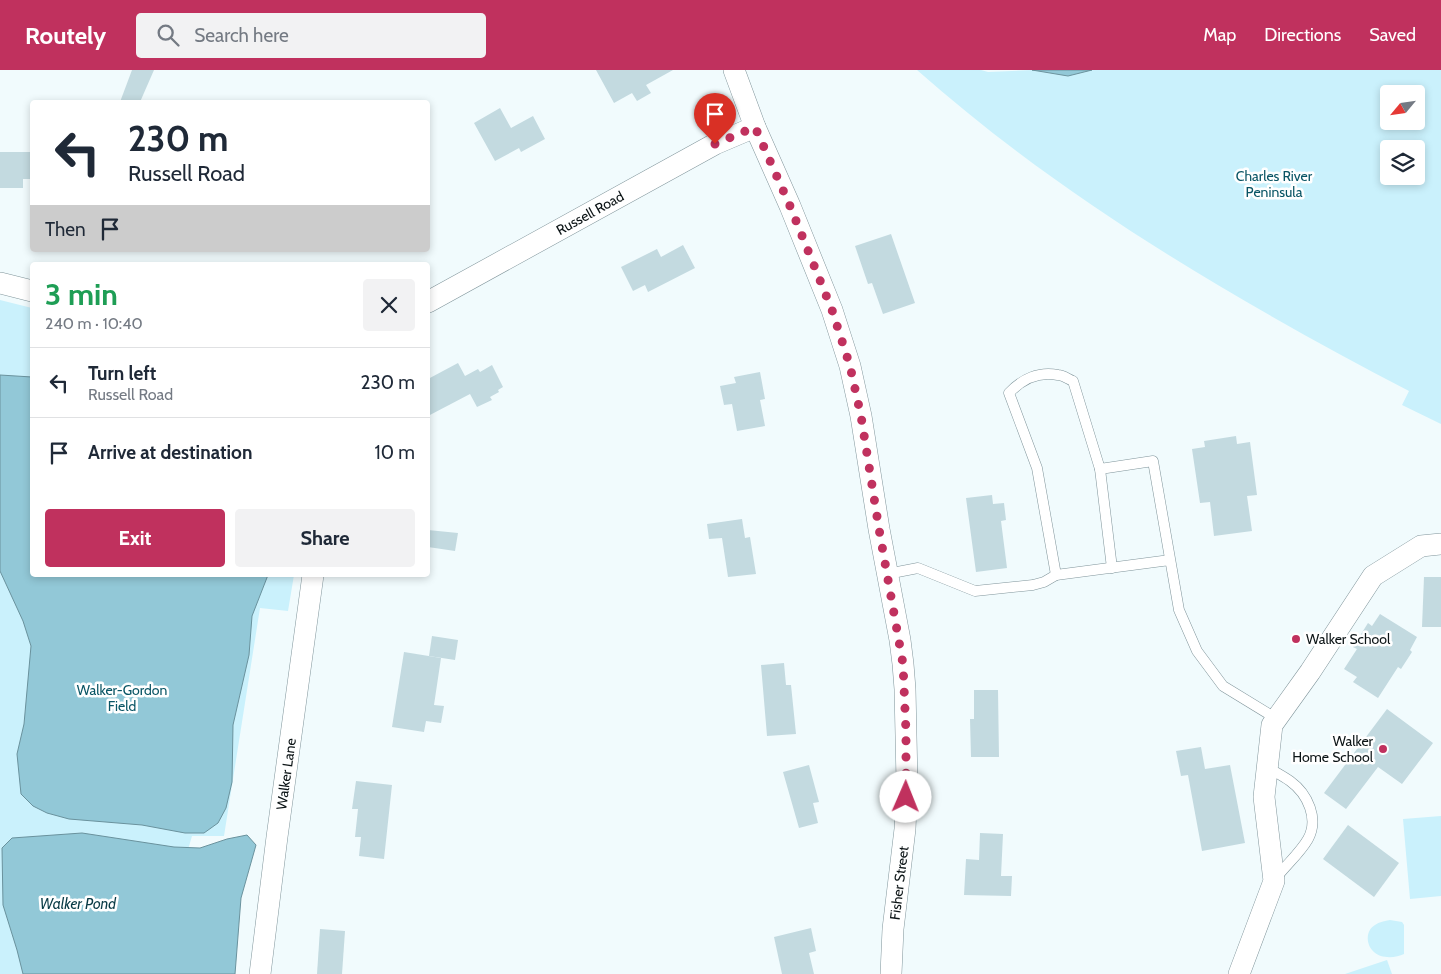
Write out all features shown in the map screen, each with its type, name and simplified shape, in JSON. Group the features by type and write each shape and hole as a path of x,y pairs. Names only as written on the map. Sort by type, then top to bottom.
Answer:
{"street":[{"name":"Fisher Street","path":"734,70 755,127 790,206 842,338 861,416 903,664 907,782 905,829 893,929 891,974"},
{"name":"Russell Road","path":"430,301 715,144 755,127"},
{"path":"0,283 30,290"},
{"path":"1239,974 1274,881 1264,797 1272,725 1374,576 1421,546 1441,544"},
{"name":"Walker Lane","path":"260,974 313,577"}],"lane":[{"path":"1056,575 1037,468 1009,393 1018,384 1035,375 1059,375 1073,381 1100,469 1112,568"},
{"path":"1100,469 1153,461 1179,610 1197,652 1223,686 1277,719"},
{"path":"887,574 918,568 975,591 1033,585 1044,582 1056,575 1170,560"},
{"path":"1267,767 1292,782 1302,793 1309,805 1313,819 1312,830 1307,840 1274,881"}],"green space":[{"name":"Charles River Peninsula","path":"917,70 981,70 988,72 1032,70 1068,76 1092,70 1441,70 1441,424 1402,405 1409,391 1279,321 1216,284 1091,205 1031,162"},
{"name":"Walker-Gordon Field","path":"0,300 30,308 30,577 294,577 288,611 260,608 224,836 192,836 152,974 0,974"},
{"path":"1441,816 1441,896 1410,899 1403,819"},
{"path":"1390,920 1402,922 1404,925 1404,954 1384,957 1371,949 1368,942 1368,934 1375,925"},
{"path":"1387,960 1392,974 1345,974"}],"water":[{"path":"1032,70 1092,70 1068,76"},
{"name":"Walker-Gordon Field","path":"0,375 30,377 30,577 267,577 252,616 249,655 233,725 232,782 226,808 218,823 204,833 185,833 142,825 69,819 47,813 33,806 21,794 17,754 24,724 31,646 23,621 0,571"},
{"name":"Walker Pond","path":"82,833 174,847 200,848 247,835 256,845 241,898 235,974 23,974 3,905 2,848 12,838"}],"building":[{"path":"132,70 154,70 141,100 121,100"},
{"path":"596,70 673,70 646,85 651,93 637,101 632,93 614,103"},
{"path":"500,108 511,128 533,116 545,139 521,152 519,148 495,161 474,123"},
{"path":"0,152 30,152 30,179 23,179 23,188 0,188"},
{"path":"891,234 915,303 883,314 872,283 868,284 855,246"},
{"path":"683,245 695,268 648,292 645,285 633,291 621,267 657,249 661,257"},
{"path":"458,363 465,376 478,369 480,372 492,365 503,387 498,390 499,392 490,397 492,400 477,407 470,394 430,415 430,378"},
{"path":"760,372 765,399 760,400 765,426 737,431 732,404 724,405 720,386 736,383 734,377"},
{"path":"1236,436 1237,444 1250,442 1257,495 1247,496 1252,531 1214,536 1210,502 1200,503 1192,449 1205,447 1204,441"},
{"path":"992,495 993,504 1004,503 1006,520 1001,521 1007,568 976,572 966,498"},
{"path":"742,519 745,538 750,537 756,574 728,577 722,538 709,539 707,524"},
{"path":"430,530 458,533 455,551 430,547"},
{"path":"1424,577 1441,577 1441,627 1422,627"},
{"path":"1380,614 1417,637 1410,650 1412,652 1401,669 1398,667 1378,698 1353,682 1357,677 1344,669 1357,649 1353,647 1368,623 1372,626"},
{"path":"432,636 458,640 455,660 429,656"},
{"path":"404,652 441,658 434,705 444,706 441,723 426,721 424,732 392,727"},
{"path":"784,663 786,685 791,685 796,734 767,736 761,665"},
{"path":"974,690 998,690 999,757 971,757 970,719 974,719"},
{"path":"1387,709 1433,743 1402,784 1378,767 1346,809 1324,793"},
{"path":"1201,747 1205,769 1230,765 1245,843 1202,851 1188,775 1181,776 1176,751"},
{"path":"809,765 819,802 813,803 818,823 799,828 783,772"},
{"path":"356,781 392,785 384,859 359,856 361,837 355,837 358,809 352,809"},
{"path":"1348,825 1399,863 1374,897 1323,859"},
{"path":"980,833 1003,834 1001,876 1012,876 1011,896 964,895 966,859 979,860"},
{"path":"811,928 816,951 809,953 814,974 782,974 774,937"},
{"path":"320,929 345,931 342,974 317,974"}],"place":[{"name":"Walker School","path":"1296,639"},
{"name":"Walker Home School","path":"1383,749"}],"route":[{"path":"715,144 755,127 790,206 842,338 861,416 879,529 900,640 906,732 906,797"}]}
